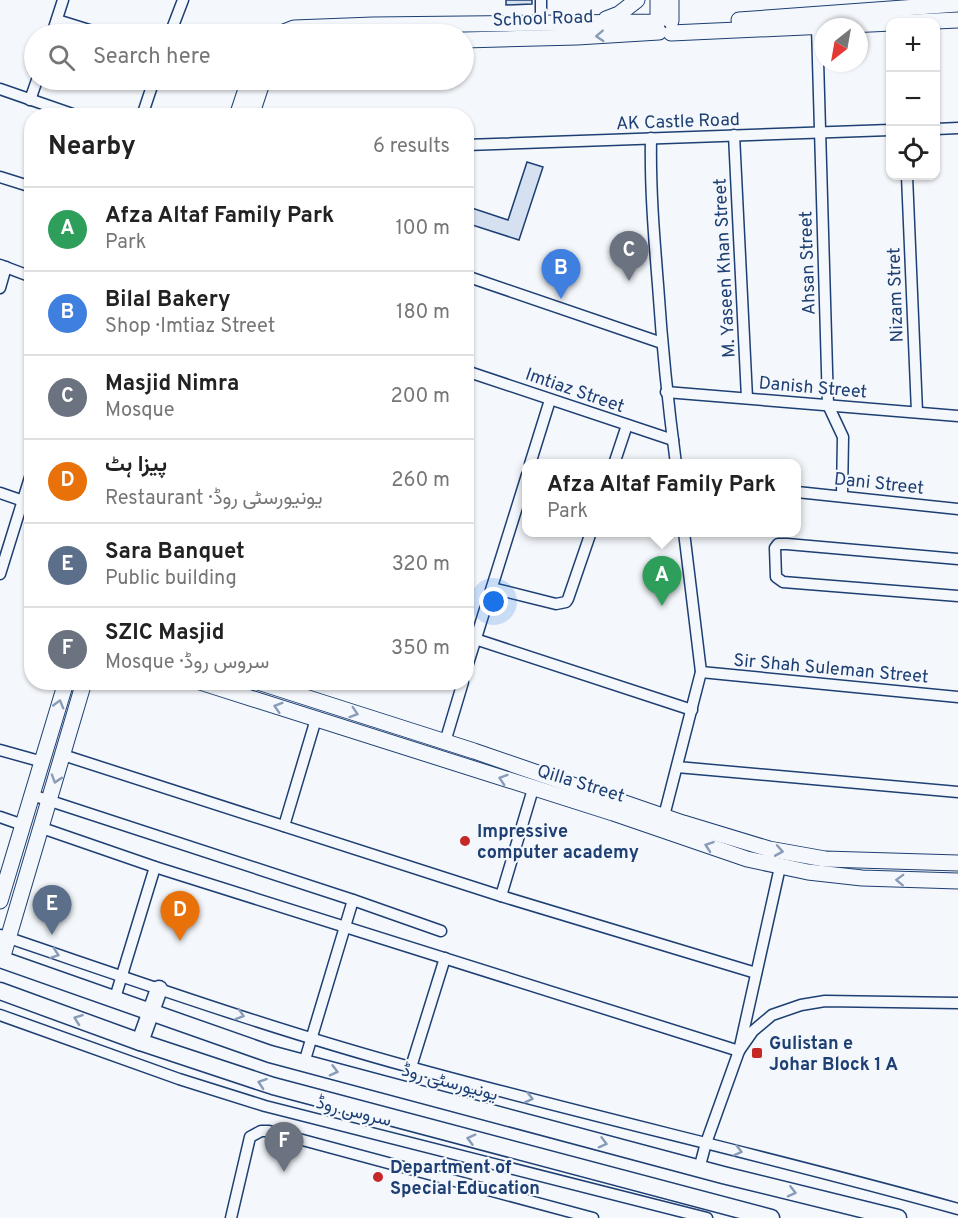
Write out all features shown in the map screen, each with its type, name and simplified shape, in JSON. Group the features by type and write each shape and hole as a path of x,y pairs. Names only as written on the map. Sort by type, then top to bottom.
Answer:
{"main road":[{"name":"یونیورسٹی روڈ","path":"1,959 270,1054 699,1169 898,1218"},
{"path":"140,1042 159,989"},
{"path":"0,991 140,1042 273,1086 666,1205 771,1218"}],"street":[{"path":"56,24 63,0"},
{"path":"174,24 183,0"},
{"path":"541,0 541,23"},
{"path":"600,21 619,14 637,0"},
{"path":"658,0 666,27"},
{"path":"666,27 670,0"},
{"name":"School Road","path":"868,19 958,4"},
{"name":"School Road","path":"452,24 541,23 577,29 600,21 666,27 910,14 958,20"},
{"path":"57,20 70,24"},
{"name":"School Road","path":"474,39 577,29 814,26"},
{"name":"Ahsan Street","path":"818,72 828,405 843,437 842,495"},
{"path":"0,89 55,108"},
{"path":"30,99 33,90"},
{"path":"144,108 150,90"},
{"path":"246,108 248,90"},
{"path":"247,108 257,90"},
{"path":"940,129 958,128"},
{"name":"AK Castle Road","path":"474,145 886,130"},
{"name":"M. Yaseen Khan Street","path":"734,135 747,398"},
{"path":"651,138 650,186 666,392 675,459"},
{"path":"0,177 24,184"},
{"name":"Nizam Stret","path":"907,180 917,412"},
{"path":"0,288 3,266 24,274"},
{"path":"474,279 662,343"},
{"name":"Imtiaz Street","path":"474,374 673,440"},
{"name":"Danish Street","path":"666,392 958,416"},
{"path":"532,459 550,400"},
{"path":"616,459 627,425"},
{"path":"474,631 492,588 522,491"},
{"name":"Dani Street","path":"801,492 958,509"},
{"path":"0,493 24,501"},
{"path":"0,574 24,510"},
{"path":"492,588 556,604 566,602 589,537"},
{"path":"664,816 701,672 685,537"},
{"path":"958,559 787,544 778,544 775,548 776,578 783,582 958,596"},
{"path":"474,639 692,710"},
{"name":"Sir Shah Suleman Street","path":"701,672 958,697"},
{"path":"0,901 64,690"},
{"path":"1,959 4,936 42,828 82,690"},
{"name":"Qilla Street","path":"225,690 613,813 747,859 780,867 862,878 958,881"},
{"name":"Qilla Street","path":"283,690 769,849 825,859 958,864"},
{"path":"445,742 461,690"},
{"path":"284,826 316,719"},
{"path":"0,750 42,762"},
{"path":"63,755 501,896 756,973"},
{"path":"677,767 958,792"},
{"path":"501,896 533,789"},
{"path":"32,795 354,900 441,931"},
{"path":"0,817 23,825"},
{"path":"42,828 155,867 739,1051"},
{"path":"862,860 862,878"},
{"path":"115,998 155,867"},
{"path":"699,1169 739,1051 780,867"},
{"path":"304,1063 354,900"},
{"path":"4,936 120,977 311,1039 958,1209"},
{"path":"411,1067 445,958"},
{"path":"739,1051 753,1031 772,1015 801,1005 825,1001 958,1003"},
{"name":"سروس روڈ","path":"0,1015 265,1106 666,1205 707,1218"},
{"path":"133,1062 140,1042"},
{"path":"231,1218 250,1137 261,1131 269,1131 588,1217"}],"building":[{"path":"506,0 532,0 532,4 506,5"},
{"path":"527,162 543,167 519,240 474,226 474,209 508,220"}],"place":[{"name":"Masjid Nimra","path":"629,281"},
{"name":"Bilal Bakery","path":"561,299"},
{"name":"Afza Altaf Family Park","path":"662,606"},
{"name":"Impressive computer academy","path":"465,841"},
{"name":"Sara Banquet","path":"52,935"},
{"name":"پیزا ہٹ","path":"180,941"},
{"name":"Gulistan e Johar Block 1 A","path":"757,1053"},
{"name":"SZIC Masjid","path":"284,1172"},
{"name":"Department of Special Education","path":"378,1177"}]}
